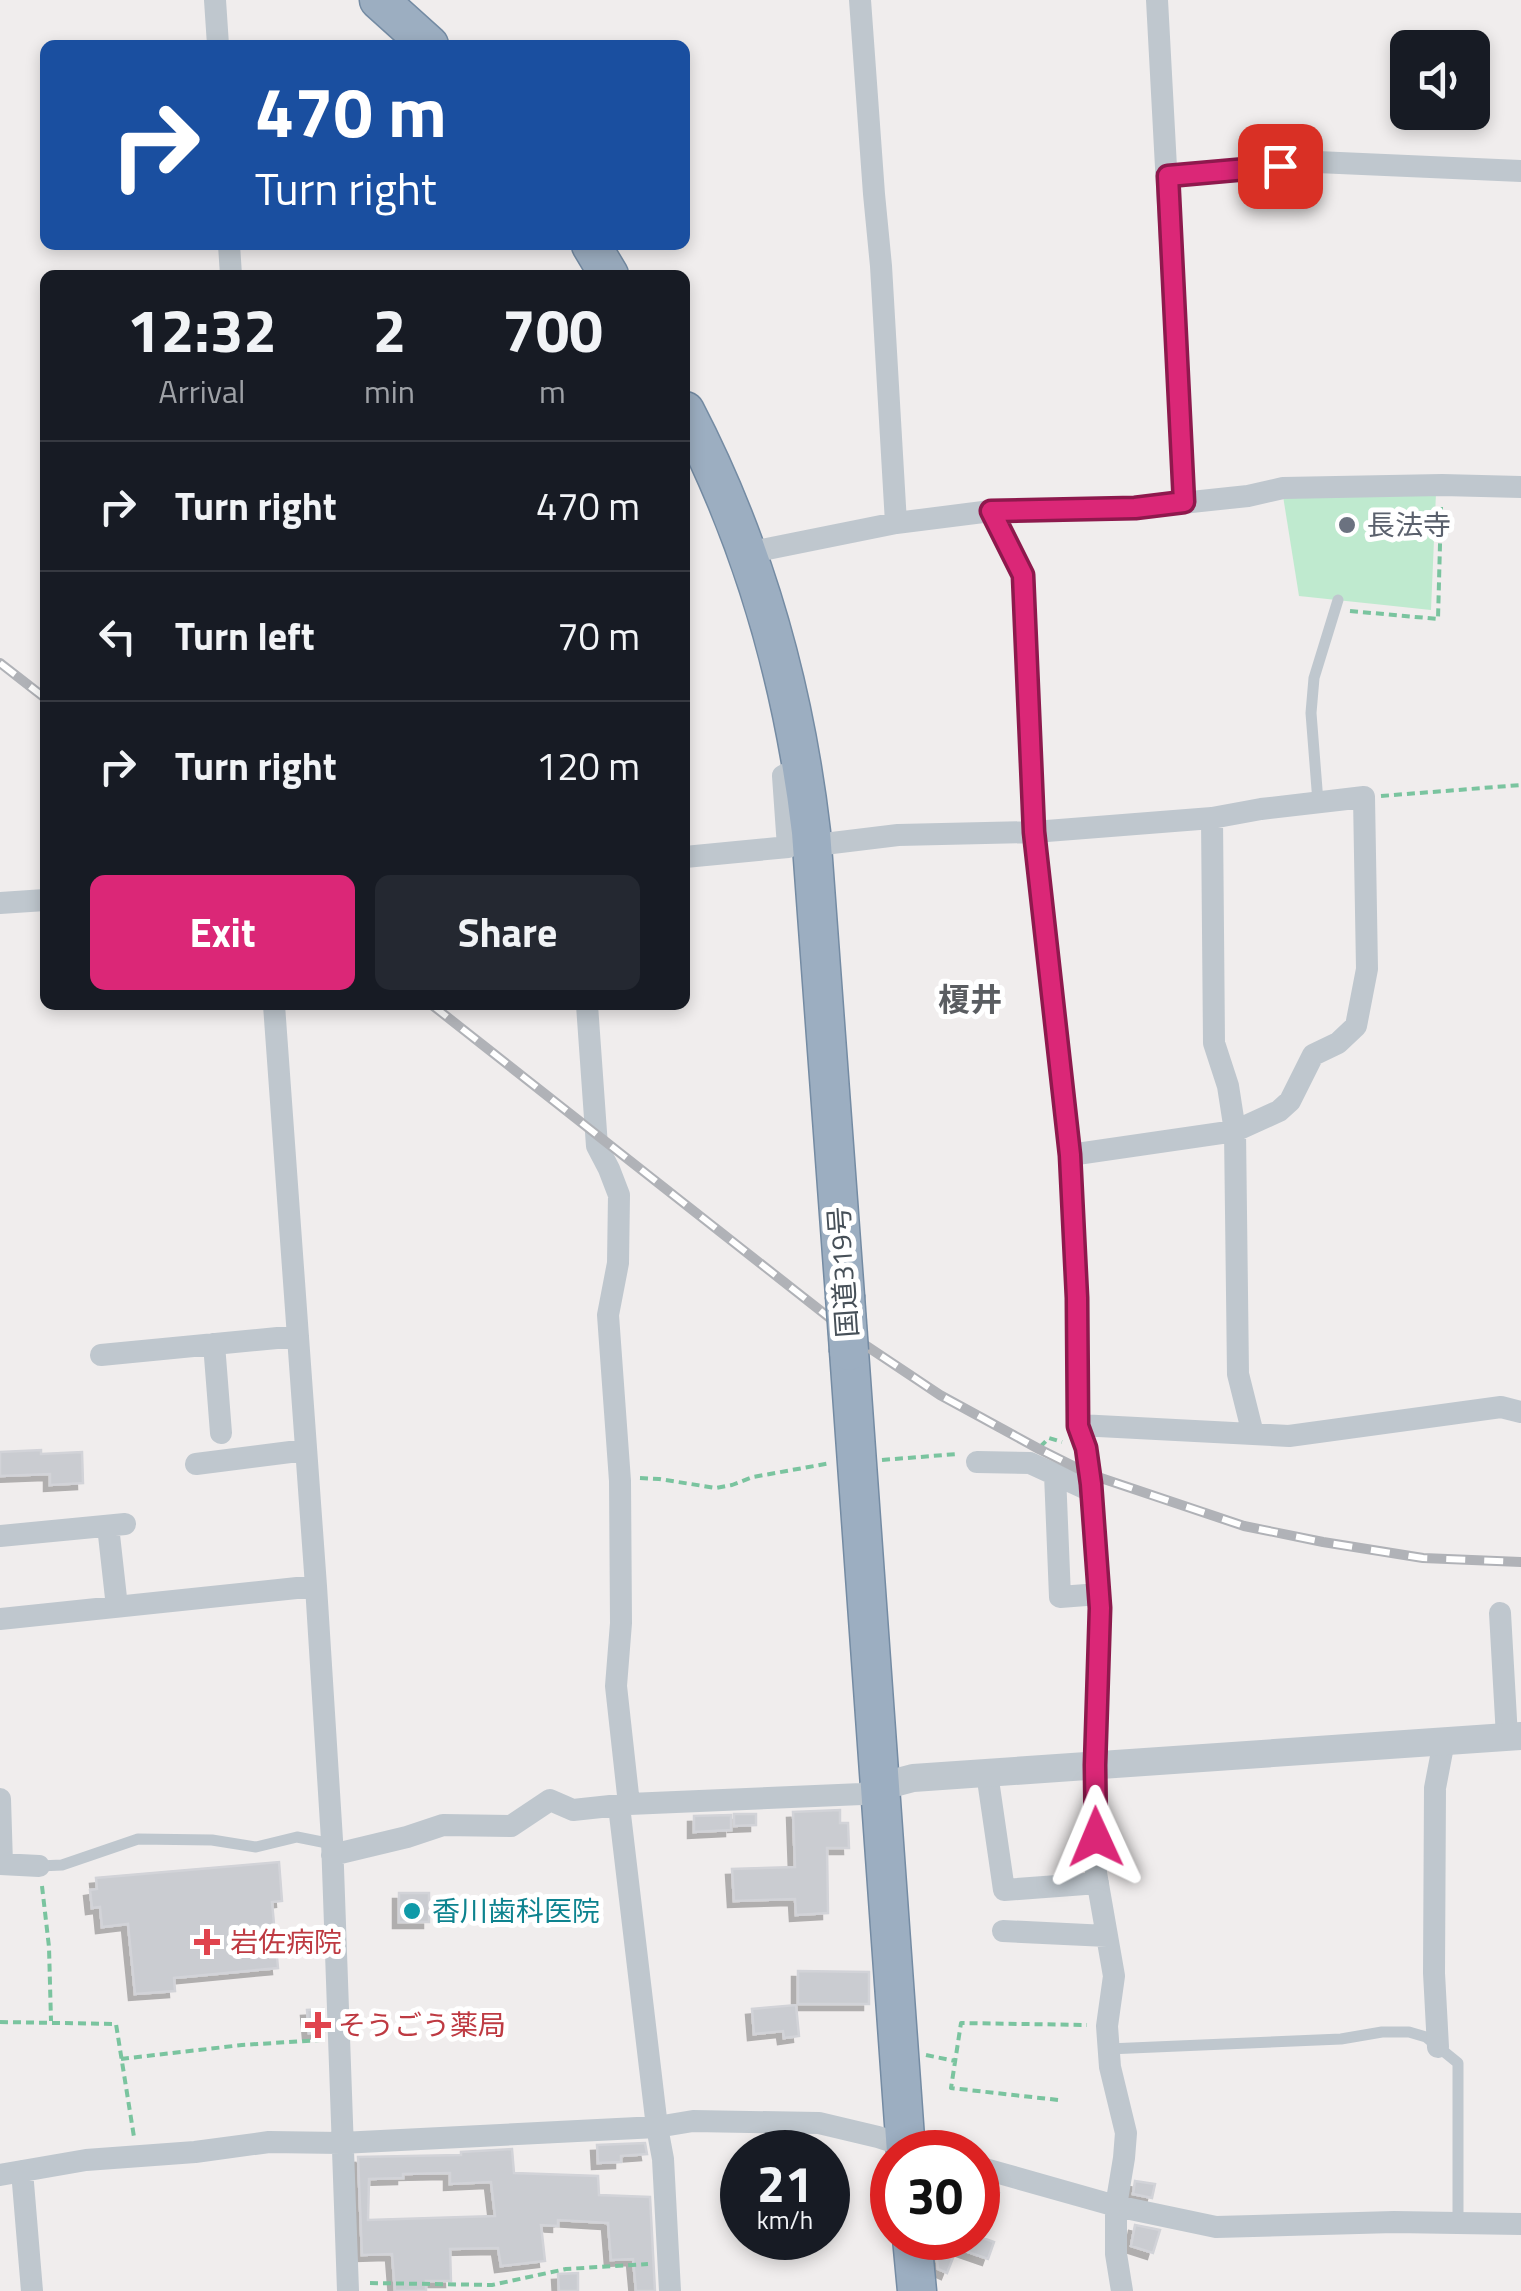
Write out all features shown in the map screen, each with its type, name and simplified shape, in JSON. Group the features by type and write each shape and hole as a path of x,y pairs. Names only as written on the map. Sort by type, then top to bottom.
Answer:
{"highway":[{"path":"379,0 423,40"},
{"name":"国道319号","path":"690,421 734,516 786,684 803,765 811,832 879,1787 910,2130"},
{"path":"914,2260 917,2291"}],"street":[{"path":"216,0 218,40"},
{"path":"860,0 896,523"},
{"path":"1156,0 1184,502"},
{"path":"1168,176 1317,162 1521,172"},
{"path":"746,553 896,523 991,511 1135,508 1248,496 1284,488 1521,487"},
{"path":"991,511 1023,575 1034,832 1070,1155 1078,1426 1086,1448 1092,1491 1099,1594 1095,1765 1098,1883 1114,1976 1108,2038 1110,2067 1126,2133 1116,2206 1116,2254 1122,2291"},
{"path":"690,856 788,846 783,776 803,765"},
{"path":"824,844 898,835 1034,832 1212,818 1364,797 1367,969 1356,1026 1338,1043 1314,1054 1290,1102 1235,1131 1070,1155"},
{"path":"1212,818 1214,1043 1228,1086 1235,1131 1238,1374 1253,1434"},
{"path":"0,903 40,900"},
{"path":"274,1010 332,1850 348,2287"},
{"path":"587,1010 597,1146 618,1196 618,1264 608,1315 620,1480 616,1686 624,1805 663,2158 670,2291"},
{"path":"100,1355 298,1336"},
{"path":"214,1344 221,1433"},
{"path":"1078,1426 1290,1436 1501,1407 1521,1412"},
{"path":"196,1464 306,1450"},
{"path":"977,1462 1030,1463 1092,1491"},
{"path":"1056,1474 1060,1597 1099,1594"},
{"path":"0,1536 117,1525 117,1607"},
{"path":"0,1619 316,1586"},
{"path":"332,1850 407,1837 443,1825 511,1826 550,1800 573,1810 862,1794 913,1778 1514,1736 1500,1613"},
{"path":"1438,2047 1434,1973 1436,1788 1444,1741"},
{"path":"988,1773 1004,1890 1098,1883"},
{"path":"0,1799 1,1864 39,1866"},
{"path":"1003,1931 1107,1936"},
{"path":"32,2291 11,2173 86,2160 269,2142 657,2127 693,2121 818,2122 870,2135"},
{"path":"1000,2173 1116,2206 1216,2227 1394,2222 1521,2224"}],"lane":[{"path":"1318,802 1311,714 1314,678 1336,605"},
{"path":"39,1866 62,1865 138,1839 212,1840 256,1847 297,1837 332,1850"},
{"path":"1108,2038 1341,2039 1382,2032 1409,2032 1426,2038 1458,2062 1458,2223"}],"path":[{"path":"1336,605 1438,619 1442,485"},
{"path":"1364,797 1521,785"},
{"path":"620,1480 644,1477 716,1488 790,1469 836,1464"},
{"path":"39,1866 50,1948 51,2022"},
{"path":"0,2022 116,2024 137,2156"},
{"path":"1058,2100 951,2088 961,2024 1108,2038"},
{"path":"121,2060 338,2038"},
{"path":"348,2287 492,2285 566,2269 668,2262"}],"green space":[{"path":"1436,493 1431,610 1299,596 1283,496"}],"building":[{"path":"41,1450 41,1454 82,1452 83,1483 50,1485 50,1474 0,1476 0,1452"},
{"path":"840,1810 840,1823 848,1823 849,1848 827,1848 828,1913 796,1915 795,1899 734,1901 732,1869 795,1867 793,1812"},
{"path":"734,1814 756,1814 756,1825 734,1826"},
{"path":"731,1815 731,1830 694,1832 694,1816"},
{"path":"279,1862 282,1901 272,1902 278,1968 174,1978 175,1991 135,1994 128,1924 102,1927 100,1907 92,1908 90,1890 97,1889 96,1878"},
{"name":"香川歯科医院","path":"399,1893 429,1893 429,1922 399,1922"},
{"path":"798,1971 869,1972 869,2004 798,2004"},
{"path":"796,2005 799,2036 784,2038 783,2031 754,2034 752,2009"},
{"name":"そうごう薬局","path":"323,2009 324,2032 309,2033 307,2010"},
{"path":"645,2143 647,2154 621,2156 621,2162 598,2163 597,2145"},
{"path":"512,2149 514,2173 598,2176 599,2195 650,2197 655,2291 636,2291 633,2259 611,2260 608,2223 558,2220 558,2226 541,2225 545,2261 501,2266 498,2248 450,2249 451,2281 426,2281 426,2291 395,2291 392,2254 362,2255 358,2157","holes":["450,2173 450,2184 491,2182 495,2216 368,2220 369,2179"]},
{"path":"1135,2181 1155,2184 1152,2198 1133,2194"},
{"path":"1135,2225 1160,2230 1153,2253 1131,2246"},
{"path":"937,2260 952,2260 947,2273 938,2269"},
{"path":"578,2273 578,2291 559,2291 558,2274"}],"railway":[{"path":"0,663 40,694"},
{"path":"438,1010 859,1341 940,1395 1039,1449 1089,1474 1244,1526 1423,1558 1521,1562"}],"place":[{"name":"長法寺","path":"1347,525"},
{"name":"香川歯科医院","path":"412,1911"},
{"name":"岩佐病院","path":"207,1942"},
{"name":"そうごう薬局","path":"318,2025"}],"district":[{"name":"榎井","path":"970,1000"}],"route":[{"path":"1096,1837 1100,1608 1091,1484 1078,1426 1070,1155 1034,832 1023,575 991,511 1135,508 1184,502 1168,176 1280,166"}]}
